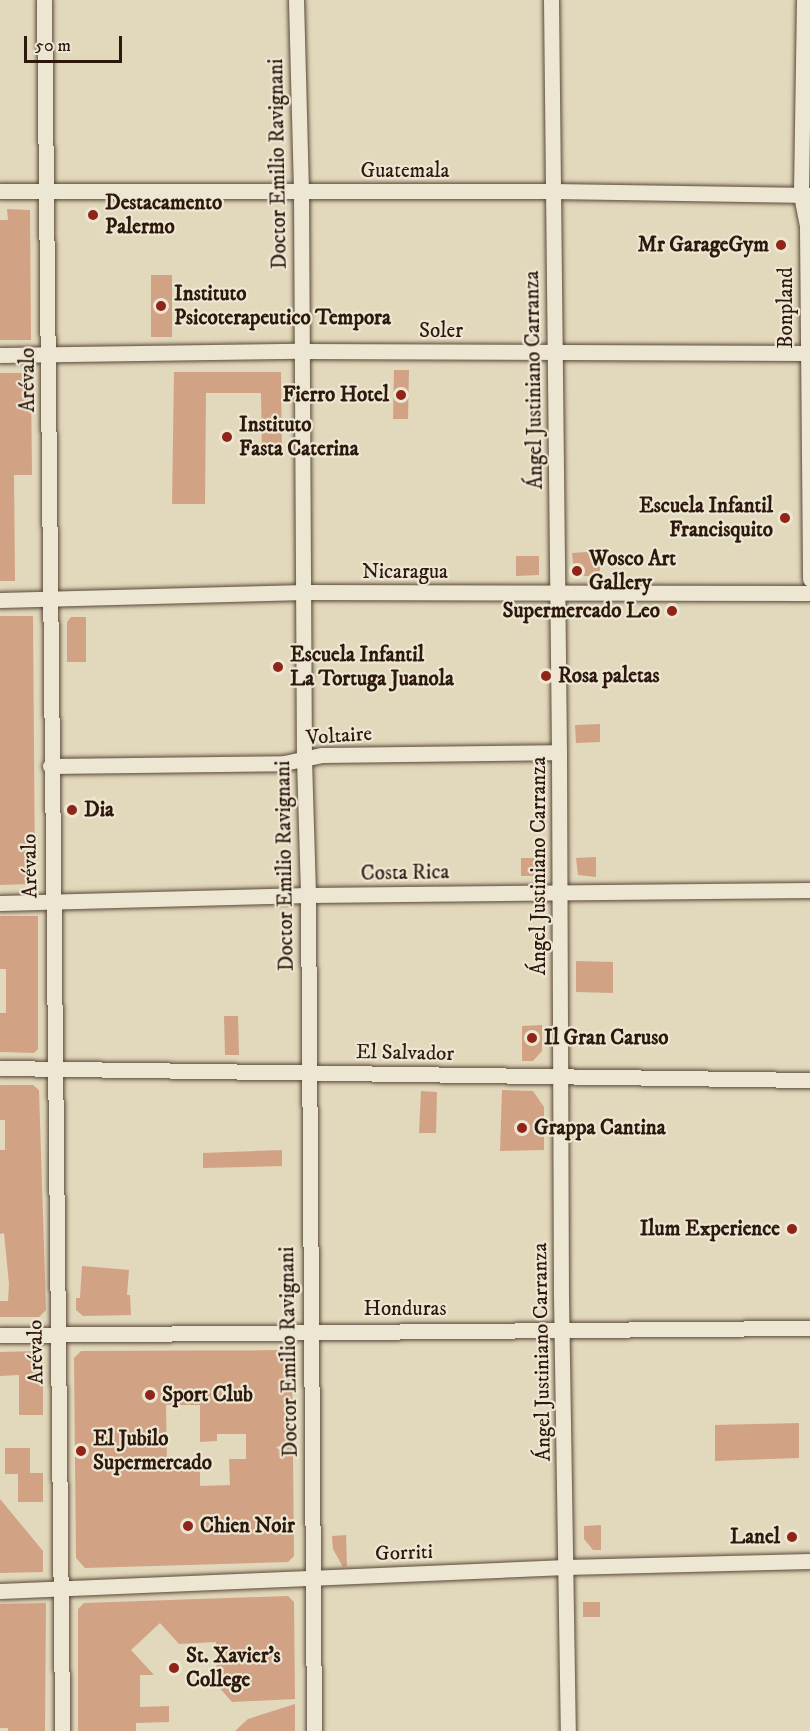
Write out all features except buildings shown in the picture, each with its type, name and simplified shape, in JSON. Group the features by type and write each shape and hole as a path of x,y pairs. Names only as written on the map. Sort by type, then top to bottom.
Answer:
{"street":[{"name":"Arévalo","path":"44,0 48,191 49,599 52,902 57,1069 56,1335 62,1731"},
{"name":"Doctor Emilio Ravignani","path":"296,0 301,192 300,351 305,592 304,759 308,895 309,1331 314,1731"},
{"name":"Ángel Justiniano Carranza","path":"551,0 562,1330 568,1731"},
{"name":"Bonpland","path":"804,0 810,579"},
{"name":"Guatemala","path":"0,191 553,191 806,195"},
{"name":"Soler","path":"0,355 300,351 808,353"},
{"name":"Nicaragua","path":"0,600 305,592 810,593"},
{"name":"Voltaire","path":"51,766 284,763 322,755 559,752"},
{"name":"Costa Rica","path":"0,903 308,895 810,890"},
{"name":"El Salvador","path":"0,1068 810,1080"},
{"name":"Honduras","path":"0,1335 810,1328"},
{"name":"Gorriti","path":"0,1591 565,1567 810,1560"}],"place":[{"name":"Destacamento Palermo","path":"93,215"},
{"name":"Mr GarageGym","path":"781,245"},
{"name":"Instituto Psicoterapeutico Tempora","path":"161,306"},
{"name":"Fierro Hotel","path":"401,395"},
{"name":"Instituto Fasta Caterina","path":"227,437"},
{"name":"Escuela Infantil Francisquito","path":"785,518"},
{"name":"Wosco Art Gallery","path":"577,571"},
{"name":"Supermercado Leo","path":"672,611"},
{"name":"Escuela Infantil La Tortuga Juanola","path":"278,667"},
{"name":"Rosa paletas","path":"546,676"},
{"name":"Dia","path":"72,810"},
{"name":"Il Gran Caruso","path":"532,1038"},
{"name":"Grappa Cantina","path":"522,1128"},
{"name":"Ilum Experience","path":"792,1229"},
{"name":"Sport Club","path":"150,1395"},
{"name":"El Jubilo Supermercado","path":"81,1451"},
{"name":"Chien Noir","path":"188,1526"},
{"name":"Lanel","path":"792,1537"},
{"name":"St. Xavier's College","path":"174,1668"}]}
